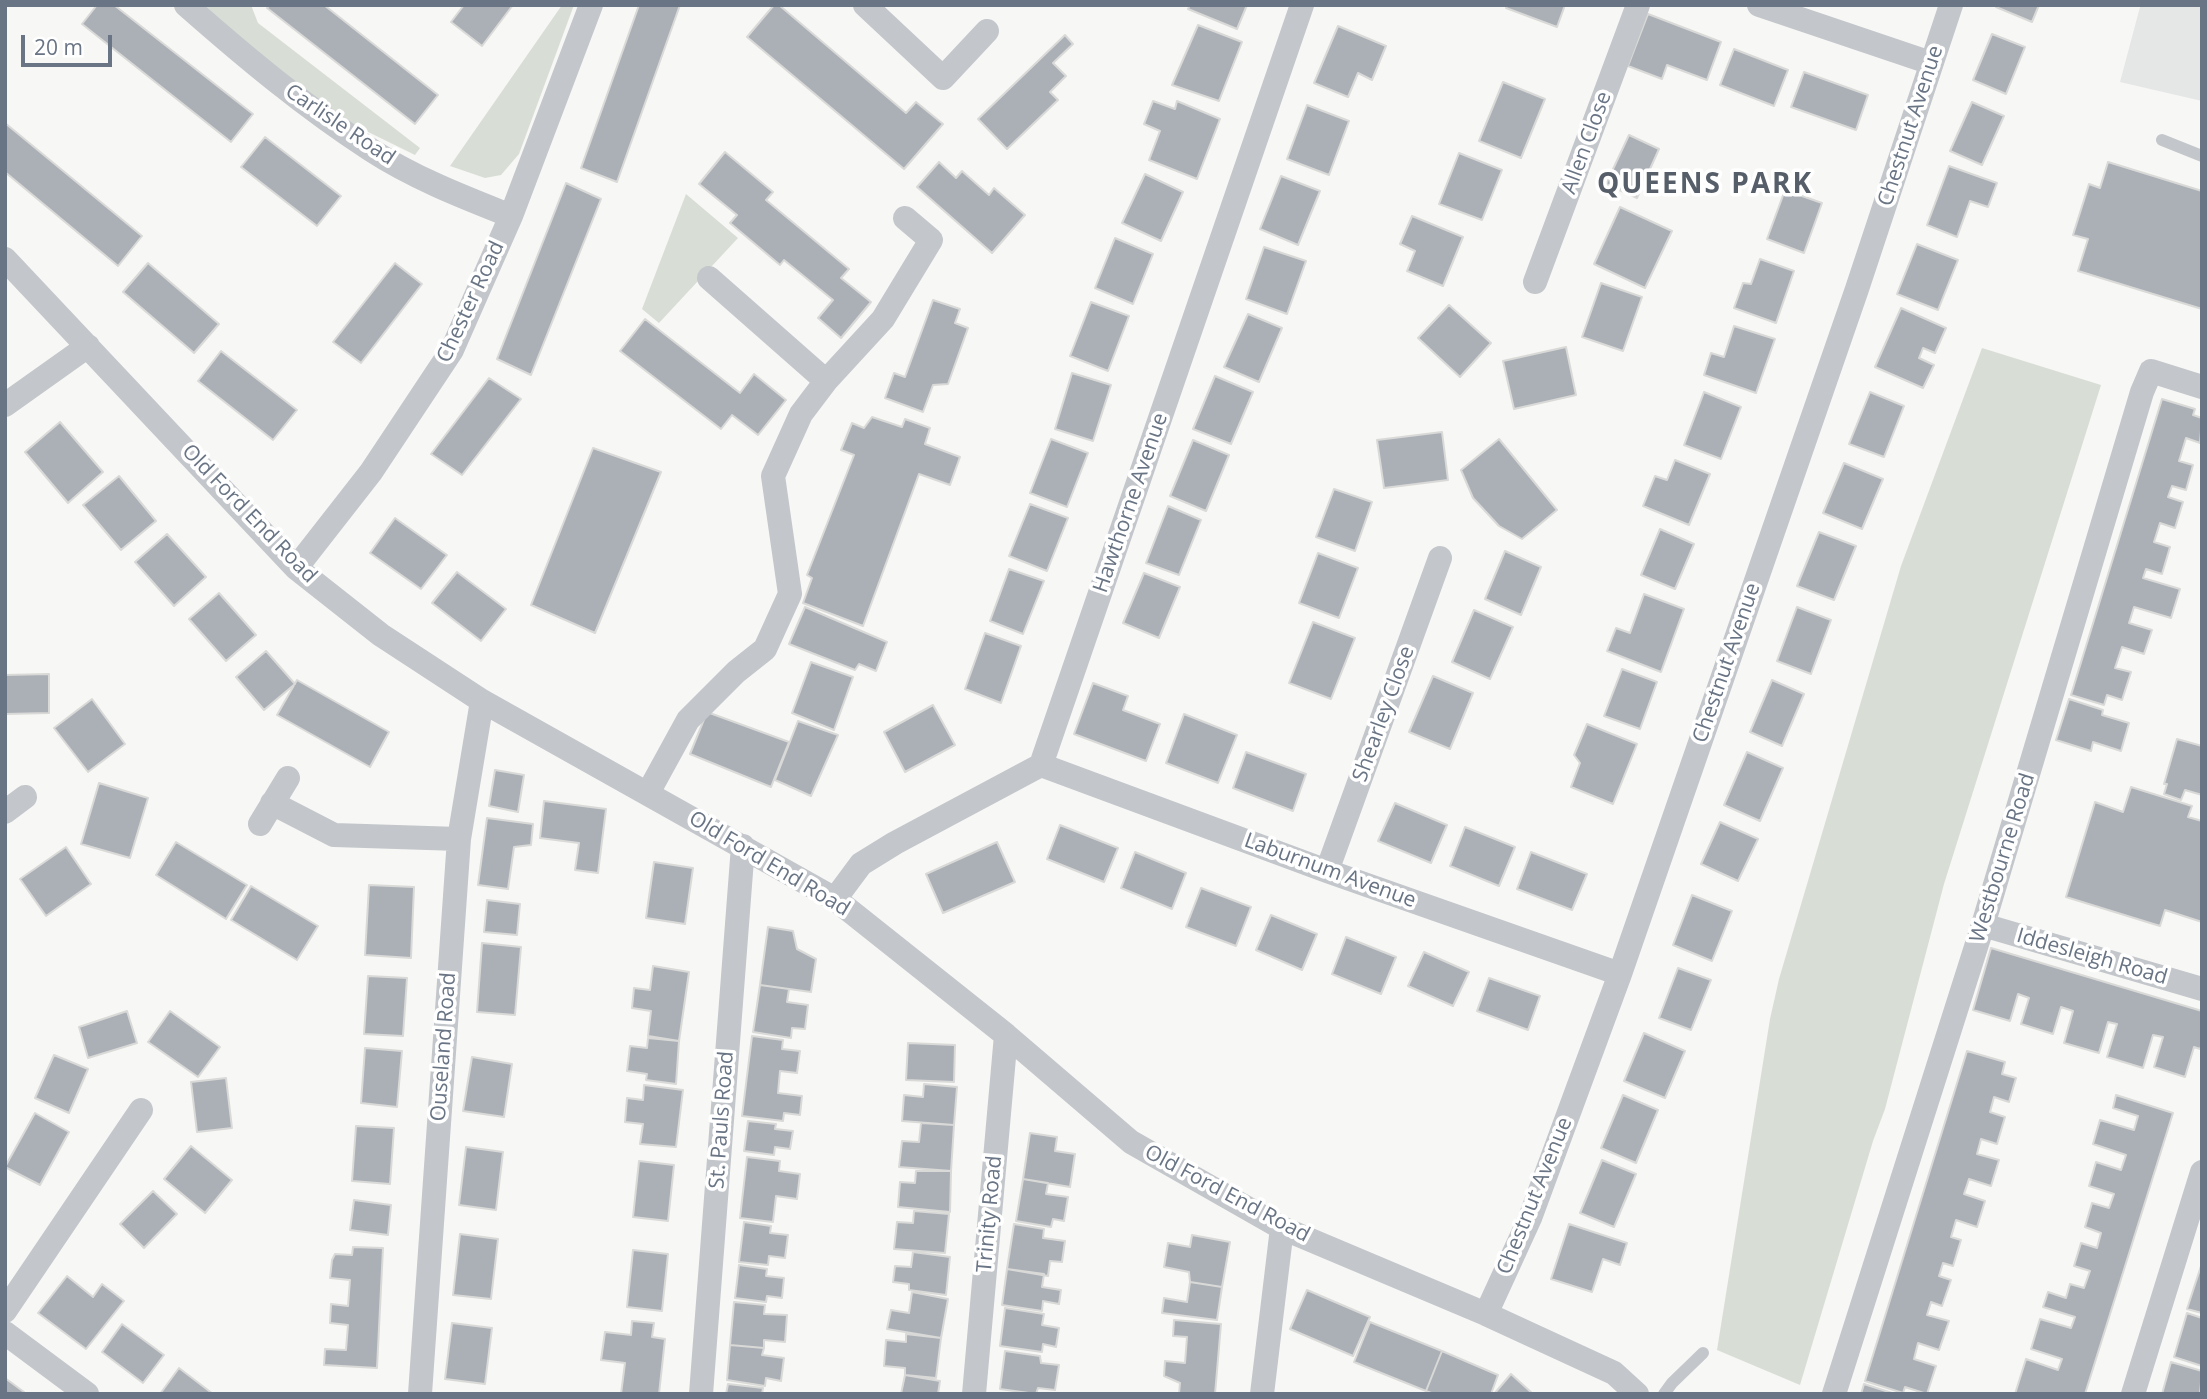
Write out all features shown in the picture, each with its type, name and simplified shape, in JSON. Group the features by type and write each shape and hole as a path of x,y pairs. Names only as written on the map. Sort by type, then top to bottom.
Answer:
{"street":[{"name":"Carlisle Road","path":"186,5 264,74 372,151 432,184 511,216"},
{"name":"Chester Road","path":"296,568 371,472 452,350 511,216 591,5"},
{"path":"865,5 943,78 987,31"},
{"name":"Hawthorne Avenue","path":"1041,765 1302,5"},
{"name":"Allen Close","path":"1535,282 1638,5"},
{"path":"1759,5 1931,63"},
{"name":"Chestnut Avenue","path":"1486,1314 1530,1218 1620,974 1857,289 1951,5"},
{"path":"648,793 688,720 736,672 765,649 790,594 773,476 801,414 826,381 883,319 931,240 905,218"},
{"name":"Old Ford End Road","path":"5,259 296,568 381,635 482,701 835,899 1006,1035 1131,1142 1282,1228 1486,1314 1614,1373 1637,1394"},
{"path":"709,278 826,381"},
{"path":"5,405 88,346"},
{"name":"Westbourne Road","path":"1834,1394 1983,925 2142,392 2151,371 2202,387"},
{"name":"Shearley Close","path":"1327,871 1440,558"},
{"name":"Ouseland Road","path":"420,1394 458,839 482,701"},
{"path":"835,899 861,864 1041,765"},
{"name":"Laburnum Avenue","path":"1041,765 1327,871 1620,974"},
{"path":"288,778 266,813 334,835 458,839"},
{"name":"St. Pauls Road","path":"701,1394 743,846"},
{"name":"Iddesleigh Road","path":"1983,925 2202,989"},
{"name":"Trinity Road","path":"974,1394 1006,1035"},
{"path":"5,1311 141,1110"},
{"path":"2133,1394 2202,1172"},
{"path":"1262,1394 1282,1228"},
{"path":"5,1332 87,1394"}],"lane":[{"path":"2162,140 2202,156"},
{"path":"1664,1394 1703,1353"}],"shaded area":[{"path":"202,5 251,5 258,23 420,148 415,155 354,125 284,79"},
{"path":"562,5 574,5 519,154 501,175 485,178 450,166"},
{"path":"2202,5 2202,101 2120,82 2140,7"},
{"path":"686,194 738,238 659,323 642,309"},
{"path":"1982,348 2101,385 1944,884 1885,1109 1800,1385 1717,1350 1770,1019 1779,979 1901,566"}],"building":[{"path":"97,5 114,5 253,114 231,142 82,24"},
{"path":"270,5 324,5 438,95 415,124 267,8"},
{"path":"464,5 513,5 482,46 451,22"},
{"path":"639,5 680,5 617,182 581,168"},
{"path":"774,5 779,5 906,113 916,102 943,124 904,169 747,37"},
{"path":"1190,5 1247,5 1237,29 1188,9"},
{"path":"1507,5 1565,5 1557,27 1506,8"},
{"path":"2039,5 2032,22 1996,7"},
{"path":"1648,14 1721,42 1707,80 1667,65 1662,79 1628,66"},
{"path":"1198,25 1242,42 1219,101 1172,85"},
{"path":"1338,26 1386,46 1372,80 1358,73 1348,97 1314,83"},
{"path":"1992,34 2025,47 2006,94 1973,80"},
{"path":"1065,35 1073,44 1053,63 1066,76 1050,92 1058,100 1007,149 978,119"},
{"path":"1734,49 1788,70 1774,106 1720,85"},
{"path":"1804,72 1868,95 1856,130 1791,107"},
{"path":"1503,82 1545,99 1521,158 1479,141"},
{"path":"1153,101 1175,109 1177,101 1220,119 1197,179 1149,160 1160,131 1144,124"},
{"path":"1972,102 2004,116 1982,165 1950,151"},
{"path":"1307,105 1349,121 1329,175 1287,159"},
{"path":"5,123 142,236 118,266 5,172"},
{"path":"1629,135 1659,149 1637,198 1606,184"},
{"path":"265,137 341,196 317,226 241,167"},
{"path":"725,152 773,192 766,200 849,269 841,278 871,302 841,338 818,318 833,300 784,260 780,265 730,223 737,215 699,184"},
{"path":"1459,153 1502,170 1482,220 1439,204"},
{"path":"939,162 956,178 962,171 989,195 994,188 1025,215 992,253 917,187"},
{"path":"2108,162 2202,191 2202,309 2078,271 2088,239 2073,235 2089,184 2100,188"},
{"path":"1949,166 1997,183 1988,207 1970,201 1957,237 1927,225"},
{"path":"1145,174 1183,192 1161,241 1122,223"},
{"path":"1281,176 1320,191 1298,245 1260,229"},
{"path":"566,183 601,199 531,375 497,359"},
{"path":"1785,190 1822,203 1804,253 1767,239"},
{"path":"1620,207 1672,231 1645,288 1594,264"},
{"path":"1412,216 1463,237 1443,286 1407,271 1415,251 1400,244"},
{"path":"1115,238 1153,254 1133,304 1095,288"},
{"path":"1917,244 1958,260 1938,310 1897,294"},
{"path":"1264,247 1306,261 1287,314 1246,299"},
{"path":"1760,259 1794,271 1776,323 1734,308 1743,283 1751,284"},
{"path":"148,263 219,324 194,353 123,292"},
{"path":"395,263 422,284 361,363 333,342"},
{"path":"1601,283 1642,297 1623,351 1582,337"},
{"path":"933,300 960,309 955,323 968,328 948,384 933,385 923,412 885,398 894,373 905,377"},
{"path":"1091,302 1129,316 1108,371 1070,356"},
{"path":"1449,305 1491,343 1460,377 1418,338"},
{"path":"1901,308 1946,328 1935,353 1923,348 1919,358 1934,365 1923,388 1875,367"},
{"path":"1248,314 1282,328 1259,382 1224,367"},
{"path":"645,319 740,393 754,374 786,400 758,435 732,415 721,429 620,351"},
{"path":"1734,326 1775,339 1756,393 1704,375 1711,353 1724,357"},
{"path":"1566,347 1576,395 1514,409 1503,361"},
{"path":"221,351 297,410 273,440 198,381"},
{"path":"1072,373 1111,385 1093,441 1055,429"},
{"path":"1215,376 1253,392 1231,444 1193,429"},
{"path":"489,378 521,399 462,475 431,454"},
{"path":"1704,392 1741,407 1721,459 1684,445"},
{"path":"1870,392 1904,406 1884,457 1849,444"},
{"path":"2162,399 2195,409 2193,415 2202,418 2200,443 2186,438 2179,461 2193,465 2186,490 2172,486 2168,497 2183,502 2175,528 2160,523 2154,542 2170,547 2162,574 2146,569 2143,578 2180,589 2171,618 2134,607 2129,623 2152,630 2144,654 2122,647 2115,668 2131,672 2122,700 2107,695 2104,705 2071,695"},
{"path":"872,417 902,427 905,419 930,428 925,444 960,457 950,485 919,474 863,626 803,603 812,578 807,575 854,455 841,450 852,423 864,428"},
{"path":"60,422 103,472 68,503 25,452"},
{"path":"1442,432 1448,480 1384,488 1377,440"},
{"path":"1051,439 1088,453 1067,507 1030,493"},
{"path":"1499,439 1557,510 1522,539 1499,526 1473,498 1461,470"},
{"path":"1193,440 1229,455 1206,511 1170,496"},
{"path":"593,448 661,472 595,633 531,605"},
{"path":"1675,460 1710,474 1689,525 1643,506 1655,476 1667,480"},
{"path":"1844,463 1883,479 1862,529 1823,513"},
{"path":"119,476 156,521 121,550 83,505"},
{"path":"1334,489 1372,502 1355,551 1316,537"},
{"path":"1030,504 1068,518 1047,571 1009,556"},
{"path":"1168,506 1201,520 1179,575 1146,563"},
{"path":"395,518 447,555 421,589 370,553"},
{"path":"1660,529 1694,544 1675,589 1641,575"},
{"path":"1819,532 1856,546 1834,600 1797,586"},
{"path":"167,534 206,577 174,606 135,562"},
{"path":"1505,551 1541,567 1521,615 1485,599"},
{"path":"1318,553 1358,568 1339,618 1299,603"},
{"path":"1009,569 1044,581 1023,634 990,621"},
{"path":"457,572 506,609 481,641 432,603"},
{"path":"1144,573 1180,587 1159,638 1123,623"},
{"path":"219,593 256,635 226,661 189,619"},
{"path":"1644,594 1684,609 1661,672 1607,651 1616,628 1630,633"},
{"path":"805,607 887,642 876,671 859,664 855,670 789,644"},
{"path":"1797,607 1831,620 1811,674 1777,661"},
{"path":"1474,610 1513,627 1490,679 1452,662"},
{"path":"1313,622 1355,638 1331,699 1289,683"},
{"path":"985,633 1021,646 1001,703 965,689"},
{"path":"266,651 295,684 264,710 236,677"},
{"path":"811,662 853,677 834,730 792,713"},
{"path":"1622,669 1657,682 1640,729 1604,716"},
{"path":"49,674 49,713 5,714 5,675"},
{"path":"1433,676 1473,693 1450,749 1409,732"},
{"path":"297,680 389,732 370,767 277,715"},
{"path":"1772,680 1804,694 1782,746 1750,732"},
{"path":"1093,683 1128,696 1123,710 1160,724 1146,761 1074,734"},
{"path":"92,699 125,744 88,772 54,728"},
{"path":"2069,699 2103,710 2102,715 2129,723 2121,751 2093,742 2091,751 2056,740"},
{"path":"933,705 955,745 905,772 884,732"},
{"path":"707,712 789,742 771,787 690,754"},
{"path":"1184,714 1237,735 1218,783 1166,763"},
{"path":"798,721 838,735 811,796 775,780"},
{"path":"1587,724 1637,744 1613,804 1571,787 1580,763 1574,755"},
{"path":"2177,739 2202,746 2202,795 2185,790 2181,800 2164,794 2167,784 2164,784"},
{"path":"1246,752 1306,774 1293,811 1233,788"},
{"path":"1747,752 1783,768 1760,821 1724,805"},
{"path":"495,770 524,775 518,812 489,806"},
{"path":"99,783 148,798 130,858 81,844"},
{"path":"2131,787 2192,806 2188,817 2202,821 2202,922 2165,910 2160,926 2066,897 2095,802 2123,812"},
{"path":"544,801 606,809 598,873 575,870 579,843 540,838"},
{"path":"1395,803 1447,825 1431,863 1378,841"},
{"path":"487,818 533,824 531,845 514,847 508,889 478,885"},
{"path":"1720,822 1758,839 1738,881 1701,864"},
{"path":"1060,825 1118,848 1104,882 1047,859"},
{"path":"1465,827 1515,847 1499,886 1450,866"},
{"path":"176,842 247,885 226,919 156,875"},
{"path":"997,842 1015,882 943,913 926,874"},
{"path":"66,847 91,884 46,916 20,879"},
{"path":"1135,852 1186,873 1172,909 1121,888"},
{"path":"1531,852 1587,874 1572,910 1517,889"},
{"path":"654,862 693,868 685,924 646,918"},
{"path":"369,885 414,887 411,958 365,955"},
{"path":"251,886 318,926 297,960 231,920"},
{"path":"1201,888 1251,907 1236,946 1186,927"},
{"path":"1692,895 1732,911 1712,961 1673,945"},
{"path":"487,900 520,904 517,935 484,932"},
{"path":"1271,915 1317,934 1302,970 1256,950"},
{"path":"768,927 793,931 797,949 816,959 811,992 760,985"},
{"path":"1346,937 1396,957 1381,994 1332,974"},
{"path":"482,943 521,947 515,1015 477,1012"},
{"path":"1991,948 2202,1011 2202,1044 2200,1049 2194,1047 2185,1077 2154,1067 2163,1037 2153,1035 2143,1068 2107,1057 2117,1024 2108,1022 2099,1053 2064,1043 2073,1011 2061,1007 2053,1034 2021,1024 2029,998 2018,994 2010,1021 1973,1010"},
{"path":"1424,952 1469,972 1453,1006 1408,986"},
{"path":"653,966 689,972 679,1041 648,1036 651,1011 632,1008 634,988 650,990"},
{"path":"1678,968 1711,980 1691,1030 1659,1018"},
{"path":"368,976 407,978 403,1036 364,1034"},
{"path":"1489,978 1540,996 1528,1030 1477,1011"},
{"path":"760,985 789,989 787,1002 808,1005 805,1029 792,1028 791,1038 753,1032"},
{"path":"127,1011 137,1043 88,1058 79,1027"},
{"path":"170,1011 220,1047 198,1077 148,1042"},
{"path":"1644,1033 1685,1051 1665,1098 1624,1081"},
{"path":"752,1036 783,1040 782,1049 800,1051 797,1073 780,1071 778,1093 802,1096 800,1115 784,1113 783,1121 742,1116"},
{"path":"648,1038 679,1041 676,1084 646,1080 647,1074 627,1071 630,1046 647,1048"},
{"path":"908,1043 955,1045 954,1082 906,1080"},
{"path":"365,1048 402,1051 397,1107 361,1103"},
{"path":"1967,1051 2005,1062 2002,1074 2016,1078 2009,1102 1994,1097 1990,1112 2005,1117 1997,1144 1981,1139 1977,1154 1999,1160 1991,1186 1969,1179 1964,1194 1985,1201 1977,1227 1956,1220 1951,1237 1961,1240 1953,1266 1943,1263 1939,1276 1951,1280 1942,1306 1931,1302 1927,1315 1949,1321 1939,1350 1918,1343 1914,1359 1936,1366 1927,1394 1905,1387 1903,1393 1865,1381"},
{"path":"54,1055 88,1069 69,1113 35,1098"},
{"path":"472,1057 512,1064 504,1117 463,1111"},
{"path":"226,1078 232,1128 197,1132 191,1082"},
{"path":"924,1084 957,1087 954,1125 902,1121 904,1095 923,1097"},
{"path":"644,1085 683,1090 676,1147 640,1144 643,1124 625,1122 627,1098 643,1100"},
{"path":"1623,1095 1658,1110 1636,1163 1601,1148"},
{"path":"2116,1095 2173,1113 2085,1394 2015,1394 2026,1359 2058,1370 2062,1359 2031,1349 2040,1319 2071,1328 2075,1317 2043,1307 2048,1292 2066,1298 2070,1284 2084,1288 2090,1271 2074,1266 2081,1243 2097,1248 2101,1233 2085,1227 2092,1203 2109,1208 2114,1194 2089,1186 2096,1162 2121,1170 2126,1155 2093,1144 2100,1120 2134,1130 2138,1116 2113,1108"},
{"path":"35,1113 69,1132 40,1185 5,1167"},
{"path":"748,1121 776,1124 775,1129 793,1131 790,1149 775,1147 774,1155 744,1151"},
{"path":"921,1123 954,1125 951,1171 899,1167 902,1141 919,1142"},
{"path":"356,1126 394,1128 390,1184 352,1181"},
{"path":"1030,1133 1057,1137 1055,1151 1075,1154 1070,1187 1023,1179"},
{"path":"191,1146 232,1180 205,1213 164,1179"},
{"path":"466,1147 503,1152 496,1210 459,1205"},
{"path":"747,1157 780,1161 779,1171 800,1174 797,1199 776,1196 773,1222 740,1218"},
{"path":"1602,1160 1636,1174 1614,1227 1580,1213"},
{"path":"639,1161 674,1165 668,1221 633,1217"},
{"path":"916,1171 951,1171 950,1212 898,1207 900,1182 915,1183"},
{"path":"1023,1179 1048,1183 1046,1194 1068,1197 1064,1221 1053,1219 1051,1227 1016,1221"},
{"path":"153,1191 177,1214 144,1248 120,1224"},
{"path":"354,1200 391,1205 388,1235 350,1230"},
{"path":"914,1211 949,1214 945,1253 894,1249 897,1222 913,1223"},
{"path":"744,1222 771,1226 770,1233 788,1235 785,1258 769,1256 768,1265 739,1262"},
{"path":"1014,1224 1044,1229 1043,1238 1065,1241 1062,1262 1050,1261 1048,1276 1007,1269"},
{"path":"1569,1224 1627,1243 1620,1265 1603,1259 1592,1292 1551,1279"},
{"path":"460,1234 498,1239 491,1299 453,1295"},
{"path":"1192,1235 1230,1242 1222,1287 1190,1282 1189,1272 1164,1267 1168,1243 1190,1247"},
{"path":"353,1247 383,1248 377,1368 324,1365 325,1349 346,1350 348,1325 330,1323 331,1304 348,1306 350,1280 330,1278 335,1254 352,1255"},
{"path":"633,1250 668,1254 662,1311 627,1307"},
{"path":"913,1252 950,1257 946,1295 909,1290 909,1284 893,1282 895,1266 911,1267"},
{"path":"2202,1263 2202,1313 2187,1309"},
{"path":"739,1265 767,1269 766,1276 784,1278 782,1298 767,1296 766,1302 735,1298"},
{"path":"1007,1269 1044,1274 1042,1287 1061,1290 1059,1304 1043,1301 1042,1311 1002,1305"},
{"path":"67,1276 93,1297 102,1284 124,1301 86,1349 38,1313"},
{"path":"1190,1282 1222,1287 1217,1320 1162,1313 1164,1298 1187,1302"},
{"path":"1307,1290 1370,1317 1353,1356 1290,1329"},
{"path":"912,1292 948,1299 941,1338 887,1329 891,1310 909,1313"},
{"path":"734,1302 765,1305 764,1314 787,1315 785,1342 764,1340 764,1348 730,1345"},
{"path":"1005,1308 1044,1314 1042,1325 1059,1328 1056,1347 1043,1344 1042,1352 1000,1346"},
{"path":"2187,1313 2202,1318 2202,1366 2174,1357"},
{"path":"1174,1320 1221,1324 1215,1394 1179,1394 1180,1383 1164,1376 1165,1361 1185,1363 1187,1337 1173,1336"},
{"path":"632,1321 654,1323 652,1337 665,1339 659,1394 621,1394 625,1363 601,1360 605,1332 631,1335"},
{"path":"1370,1322 1442,1351 1426,1391 1354,1362"},
{"path":"452,1323 492,1328 485,1384 445,1379"},
{"path":"122,1324 164,1355 143,1383 102,1352"},
{"path":"906,1334 941,1338 936,1378 905,1375 905,1368 884,1366 886,1340 906,1342"},
{"path":"730,1345 764,1348 762,1355 784,1358 781,1381 766,1378 765,1386 727,1380"},
{"path":"1005,1351 1040,1356 1041,1363 1059,1365 1055,1390 1038,1388 1036,1394 1000,1389"},
{"path":"1442,1351 1498,1375 1491,1394 1434,1394 1426,1391"},
{"path":"2171,1362 2202,1371 2200,1394 2162,1394"},
{"path":"179,1368 213,1394 160,1394"},
{"path":"1511,1374 1533,1394 1494,1394"},
{"path":"905,1375 940,1381 938,1394 901,1394"},
{"path":"5,1378 24,1392 5,1394"},
{"path":"728,1384 763,1388 762,1394 726,1394"},
{"path":"1864,1384 1895,1394 1861,1394"}],"district":[{"name":"QUEENS PARK","path":"1705,185"}]}
